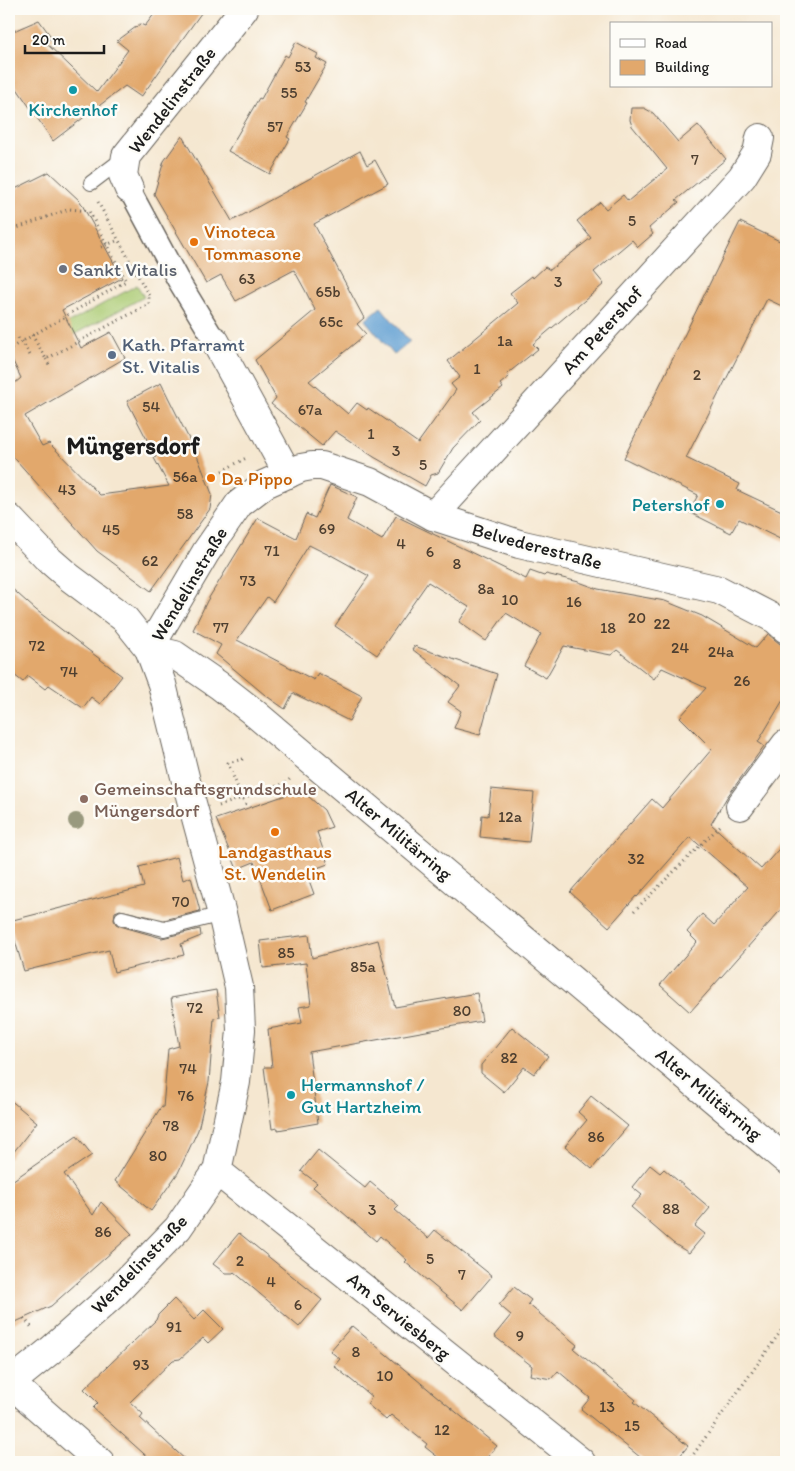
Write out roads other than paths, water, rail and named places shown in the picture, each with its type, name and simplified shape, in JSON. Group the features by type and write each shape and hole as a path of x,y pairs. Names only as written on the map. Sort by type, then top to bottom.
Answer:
{"street":[{"name":"Wendelinstraße","path":"9,1383 51,1350 114,1294 178,1228 217,1170 236,1082 241,1030 240,987 166,698 149,649 206,552 239,504 265,484 288,474 215,341 178,280 123,175 126,156 244,9"},
{"name":"Am Petershof","path":"433,516 742,177 757,153 760,138"},
{"name":"Belvederestraße","path":"288,474 301,468 322,466 370,482 433,516 519,544 719,590 775,619 786,629"},
{"path":"9,518 54,564 125,619 149,649"},
{"name":"Alter Militärring","path":"149,649 175,655 252,711 786,1160"},
{"path":"740,806 786,744"},
{"name":"Am Serviesberg","path":"217,1170 581,1462"},
{"path":"9,1383 100,1462"}],"lane":[{"path":"90,183 126,156"},
{"path":"122,918 164,929 222,914"}],"water":[{"path":"381,307 410,342 394,355 365,320"}],"place":[{"name":"Kirchenhof","path":"73,90"},
{"name":"Vinoteca Tommasone","path":"194,242"},
{"name":"Sankt Vitalis","path":"63,269"},
{"name":"Kath. Pfarramt St. Vitalis","path":"112,355"},
{"name":"Da Pippo","path":"211,478"},
{"name":"Petershof","path":"720,504"},
{"name":"Gemeinschaftsgrundschule Müngersdorf","path":"84,799"},
{"name":"Landgasthaus St. Wendelin","path":"275,832"},
{"name":"Hermannshof / Gut Hartzheim","path":"291,1095"}],"district":[{"name":"Müngersdorf","path":"133,445"}]}
